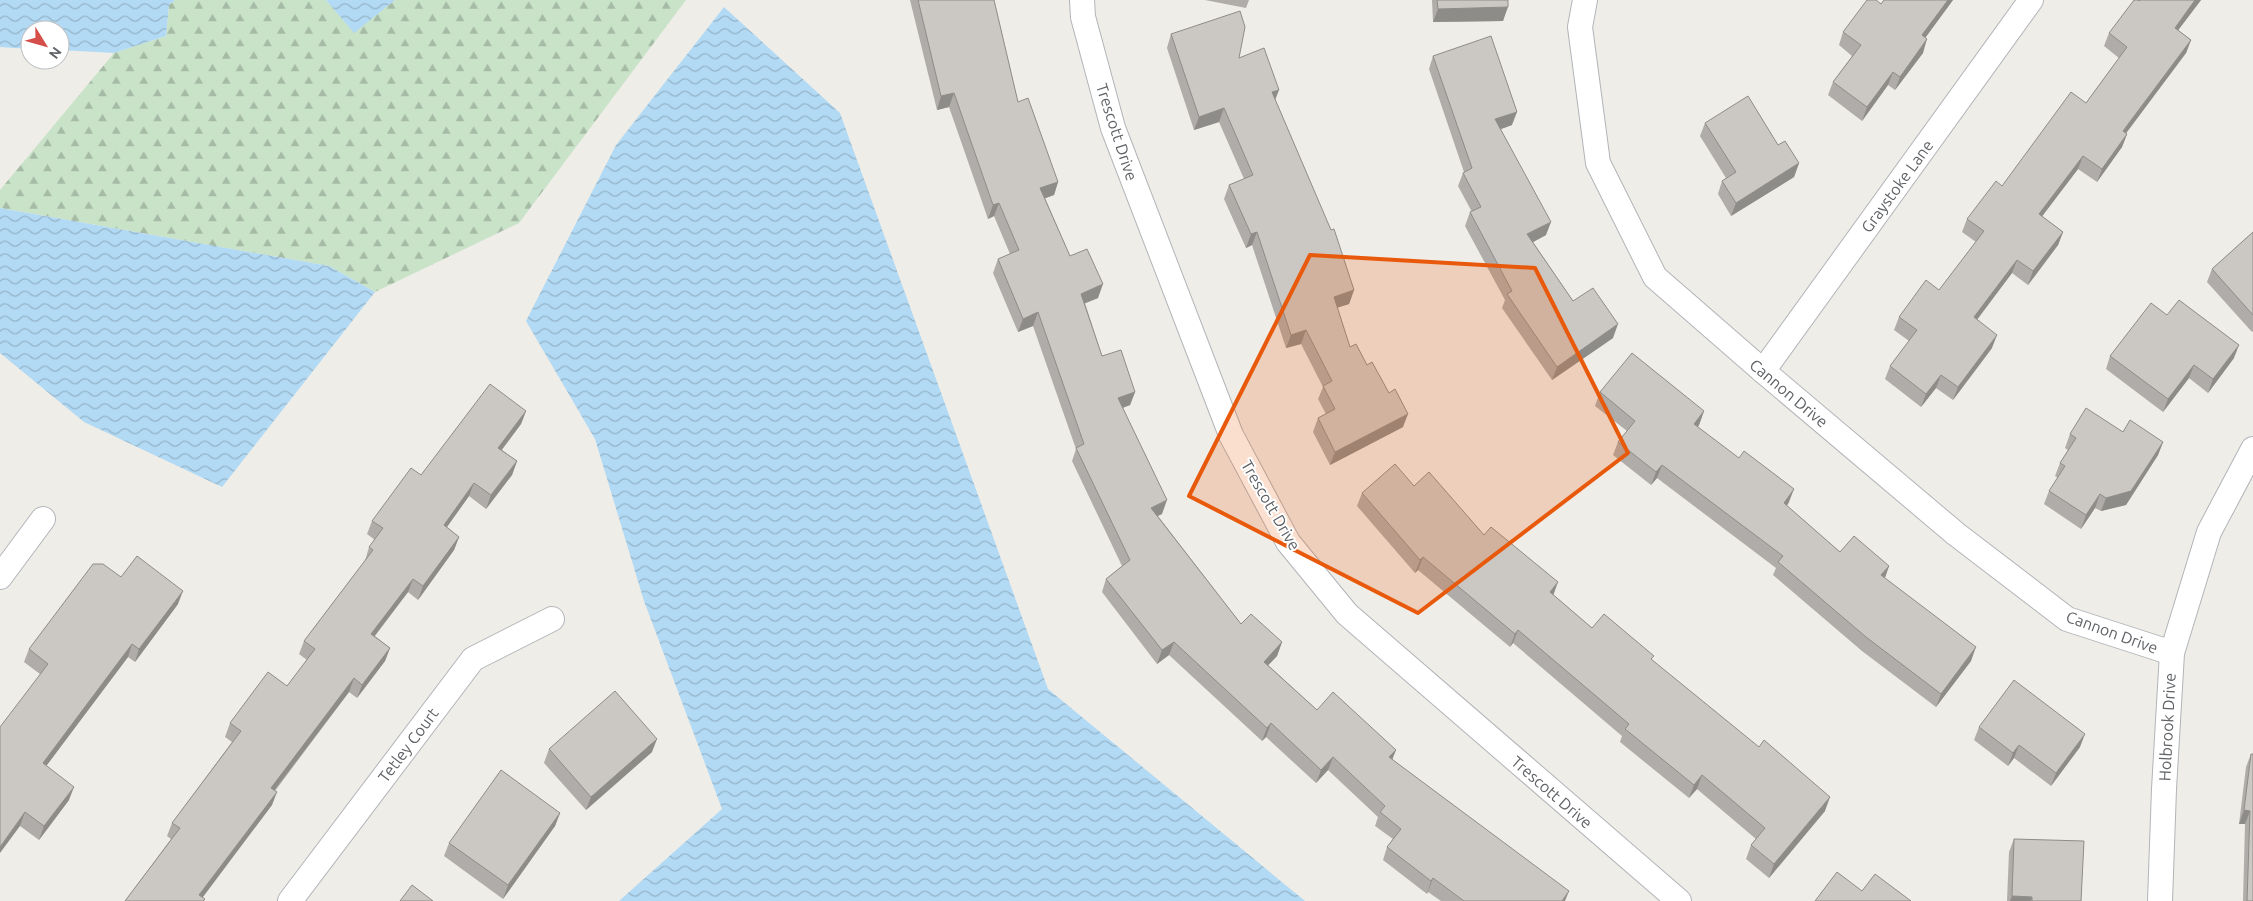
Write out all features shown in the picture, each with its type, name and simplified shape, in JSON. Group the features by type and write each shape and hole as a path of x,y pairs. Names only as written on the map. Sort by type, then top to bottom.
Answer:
{"street":[{"name":"Trescott Drive","path":"1082,0 1082,17 1116,138 1231,435 1288,542 1347,614 1665,897"},
{"name":"Cannon Drive","path":"1585,0 1580,27 1598,163 1655,277 1956,534 2067,619 2172,653"},
{"name":"Graystoke Lane","path":"1763,371 2031,0"},
{"name":"Holbrook Drive","path":"2160,901 2172,653 2209,532 2253,449"},
{"path":"0,577 44,519"},
{"name":"Tetley Court","path":"290,901 472,659 552,619"}],"highlighted area":[{"path":"1310,255 1535,268 1628,453 1418,613 1189,496"}],"green space":[{"path":"175,0 326,0 354,32 395,0 686,0 519,223 375,292 329,266 0,208 0,190 114,53 166,36 169,5"}],"water":[{"path":"0,0 175,0 169,5 166,36 114,53 70,51 70,20 20,20 20,48 0,47"},
{"path":"326,0 395,0 354,33"},
{"path":"724,7 840,113 1048,689 1305,901 619,901 722,809 644,601 595,439 526,321 616,145"},
{"path":"0,208 329,266 375,292 222,487 84,422 0,353"}],"building":[{"path":"918,0 994,0 1018,102 1028,98 1058,182 1040,188 1070,256 1087,249 1103,284 1081,294 1102,356 1121,350 1135,392 1118,398 1167,500 1151,508 1241,624 1251,614 1282,642 1264,662 1317,710 1333,692 1396,750 1389,757 1569,891 1562,901 1464,901 1433,878 1431,881 1387,847 1401,829 1380,812 1385,806 1333,757 1321,770 1271,723 1267,728 1174,642 1162,650 1106,579 1130,560 1076,448 1084,444 1038,312 1023,319 998,259 1019,250 999,203 993,205 954,93 941,96"},
{"path":"1437,0 1508,0 1508,7 1438,9"},
{"path":"1867,0 1876,0 1881,4 1884,0 1948,0 1922,35 1927,39 1900,77 1893,72 1867,107 1833,82 1861,45 1843,32"},
{"path":"2134,0 2195,0 2175,28 2191,40 2123,131 2127,134 2102,169 2083,156 2039,214 2063,232 2033,271 2017,260 1974,317 1997,335 1958,387 1941,375 1926,394 1890,366 1917,330 1899,317 1926,280 1939,290 1984,231 1967,219 1996,181 2002,186 2071,92 2086,103 2127,47 2109,33"},
{"path":"1240,11 1245,27 1239,58 1264,48 1279,90 1272,92 1331,230 1334,229 1354,290 1334,297 1350,347 1356,344 1367,365 1372,362 1389,393 1395,389 1408,414 1335,452 1318,418 1335,409 1323,386 1332,381 1306,330 1291,335 1257,232 1251,234 1229,185 1253,175 1224,108 1199,117 1171,34"},
{"path":"1491,36 1517,112 1495,119 1551,222 1527,234 1573,301 1593,288 1618,324 1557,367 1507,294 1512,291 1470,212 1481,207 1463,173 1472,168 1433,56"},
{"path":"1748,96 1778,145 1785,141 1799,163 1736,203 1722,181 1736,172 1705,123"},
{"path":"2253,232 2253,315 2212,269"},
{"path":"2179,300 2239,345 2213,379 2194,365 2168,399 2110,356 2151,303 2167,315"},
{"path":"1632,353 1704,411 1694,424 1739,458 1744,451 1794,489 1784,503 1840,552 1854,536 1889,566 1881,575 1976,647 1941,694 1866,637 1778,562 1783,556 1662,465 1656,472 1618,442 1635,421 1600,392"},
{"path":"490,384 526,411 498,448 517,461 491,495 474,483 444,525 459,537 423,586 413,579 371,634 390,648 362,685 354,678 271,788 277,792 199,895 205,899 203,901 125,901 180,828 172,823 241,731 230,723 268,672 287,686 315,649 304,641 373,550 369,547 383,528 372,521 411,468 421,475"},
{"path":"2086,408 2123,432 2130,420 2163,442 2131,491 2106,498 2100,494 2086,515 2049,491 2065,466 2060,463 2076,438 2070,434"},
{"path":"1395,464 1414,486 1429,472 1484,535 1491,527 1558,582 1550,592 1592,628 1604,614 1654,656 1651,659 1759,747 1764,740 1830,797 1774,864 1751,845 1765,828 1702,775 1694,785 1625,729 1629,724 1518,630 1515,634 1423,557 1420,560 1362,493"},
{"path":"137,556 183,591 139,649 132,644 43,763 74,787 44,826 25,812 0,847 0,727 48,664 29,649 93,564 103,564 121,577"},
{"path":"2014,680 2085,734 2056,773 2019,745 2013,753 1979,727"},
{"path":"615,691 657,739 591,797 549,749"},
{"path":"2251,754 2253,754 2253,901 2247,901 2250,811 2244,810"},
{"path":"501,770 560,813 508,885 449,843"},
{"path":"2014,839 2084,841 2081,901 2032,901 2032,897 2012,896"},
{"path":"1837,872 1862,891 1875,874 1911,901 1815,901"},
{"path":"412,885 433,901 400,901"}]}
